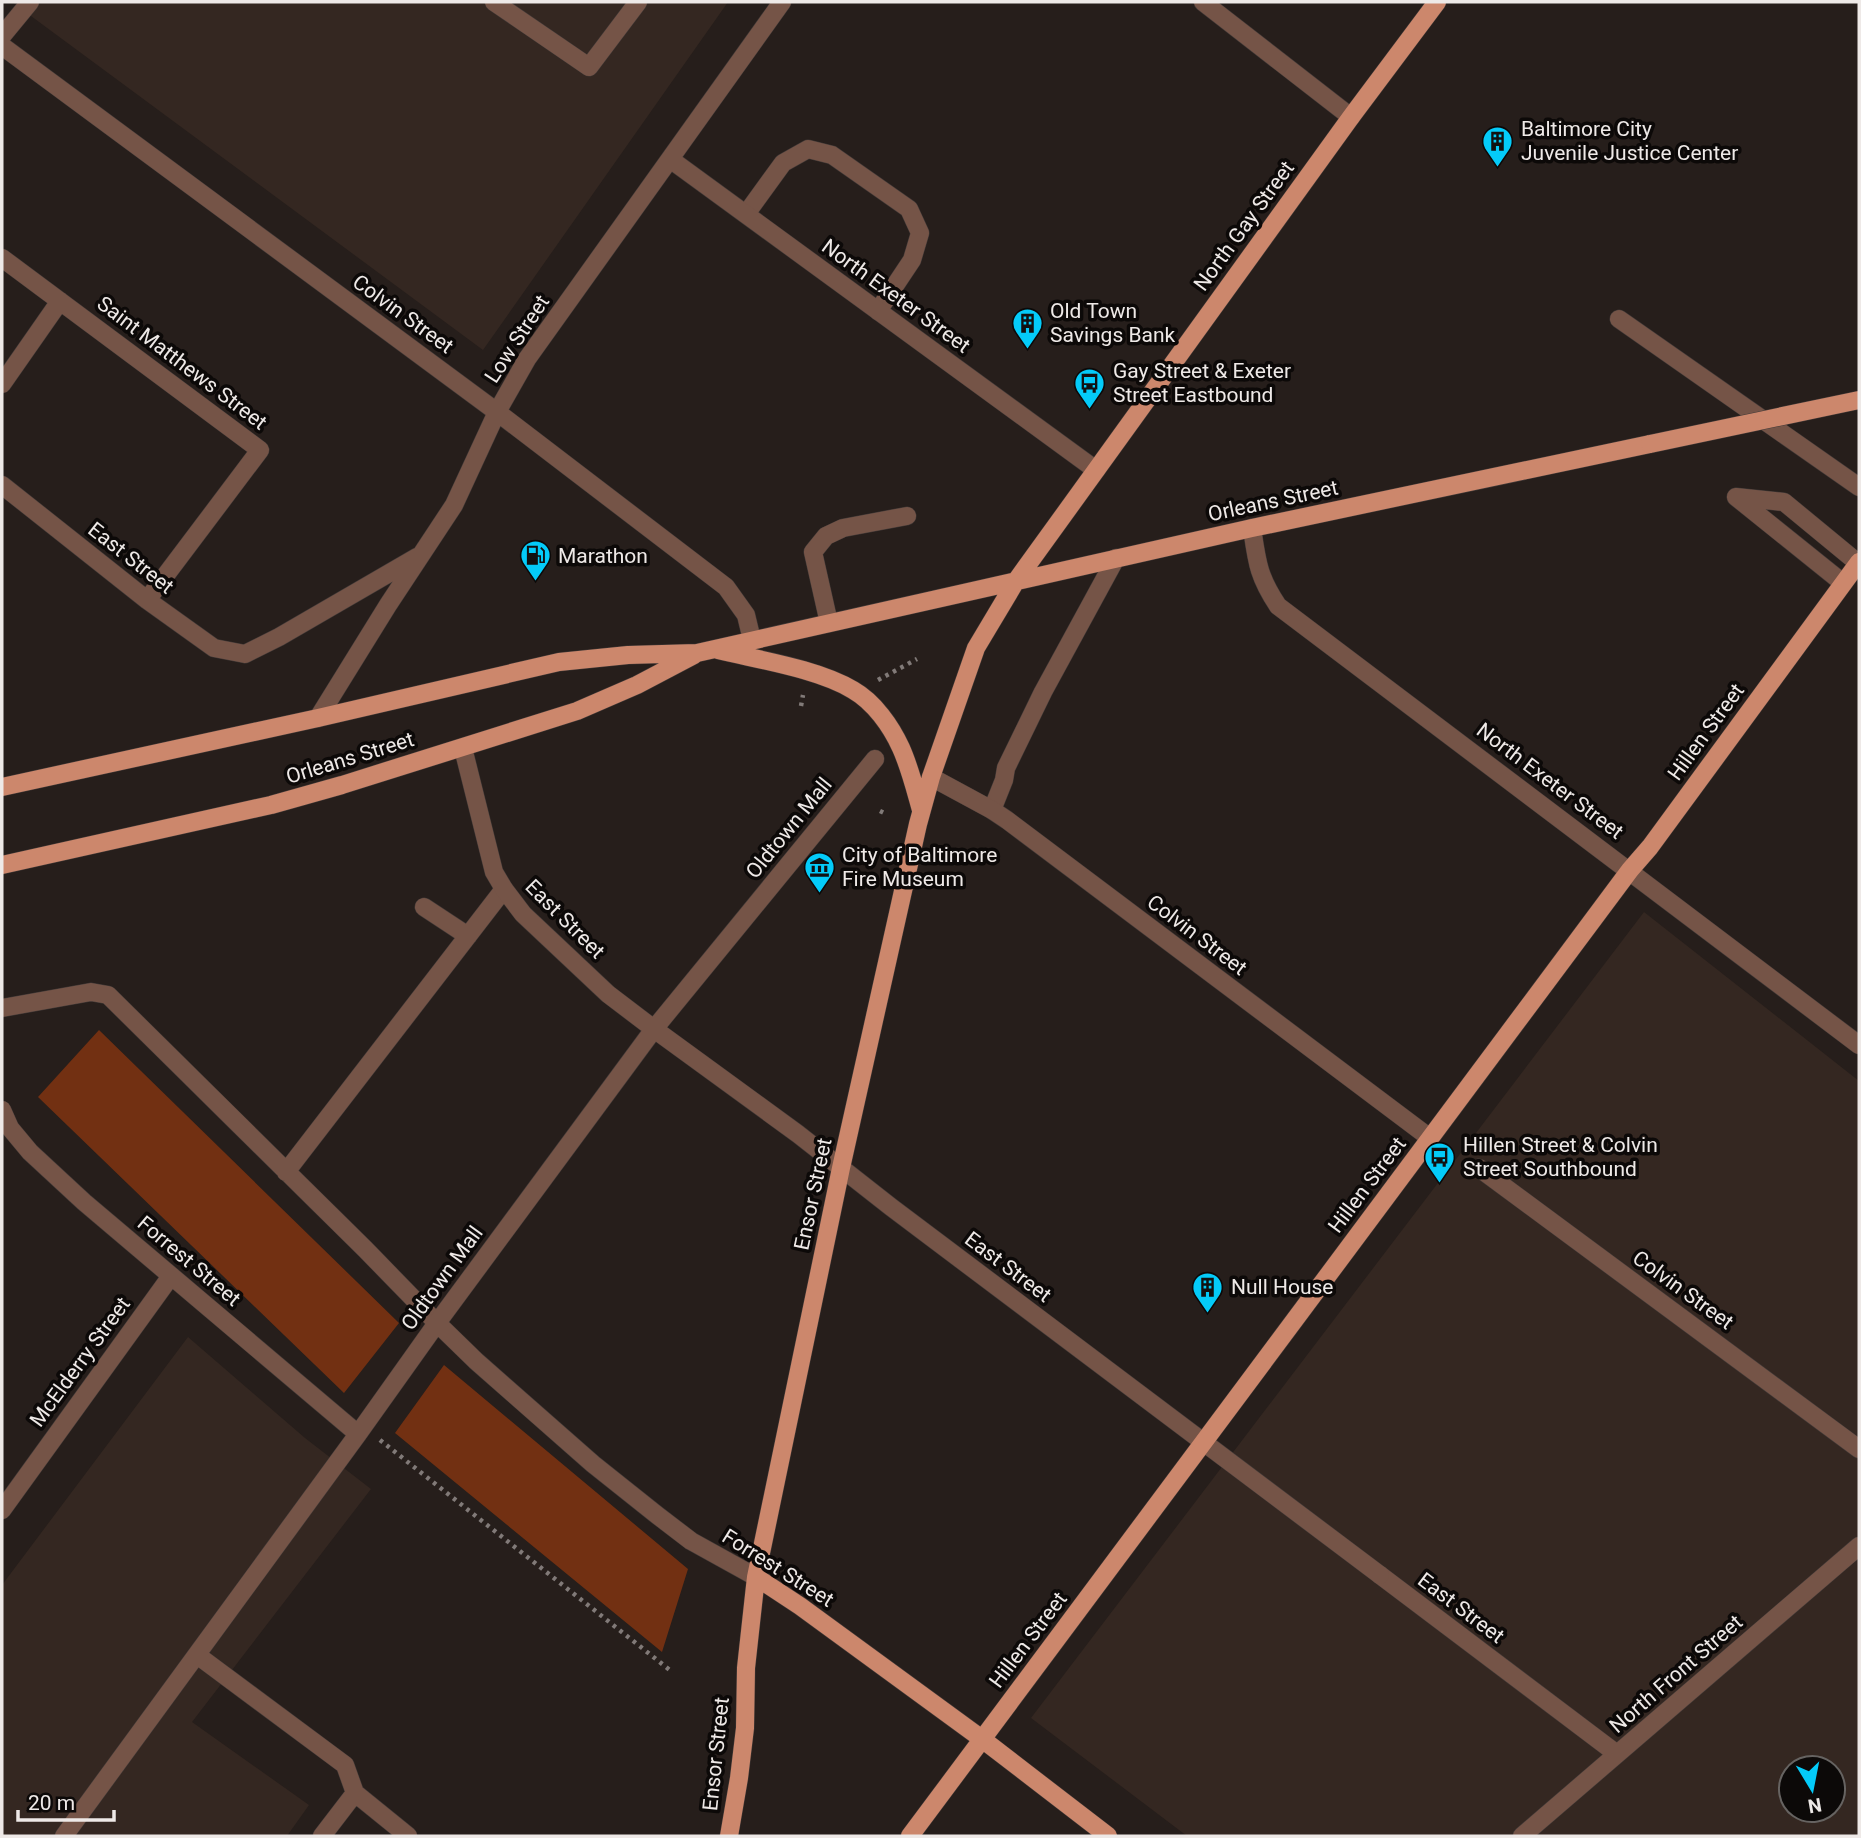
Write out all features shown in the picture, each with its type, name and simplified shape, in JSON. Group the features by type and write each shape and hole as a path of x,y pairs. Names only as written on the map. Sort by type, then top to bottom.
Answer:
{"main road":[{"name":"North Gay Street","path":"1016,580 1350,117 1437,2"},
{"name":"Orleans Street","path":"2,787 559,662 706,651 1252,528 1859,400"},
{"name":"Hillen Street","path":"910,1836 1630,870 1650,847 1859,562"},
{"name":"Ensor Street","path":"729,1836 740,1778 745,1728 746,1668 756,1577 841,1168 921,812 976,648 1016,580"},
{"name":"Orleans Street","path":"2,865 271,805 463,748 578,711 706,651"},
{"path":"706,651 828,677 855,691 880,714 900,745 921,812"},
{"name":"Forrest Street","path":"756,1577 800,1606 1108,1836"}],"street":[{"path":"2,36 30,2"},
{"path":"494,2 589,67 638,2"},
{"name":"Low Street","path":"318,718 454,505 497,412 527,359 782,2"},
{"path":"1203,2 1350,117"},
{"name":"Colvin Street","path":"2,46 497,412 726,587 746,615 752,640"},
{"path":"746,214 783,163 808,149 832,155 909,209 920,233 912,260 878,311"},
{"name":"North Exeter Street","path":"670,159 1096,470"},
{"name":"Saint Matthews Street","path":"2,258 260,450 147,600"},
{"path":"2,384 60,301"},
{"path":"1619,319 1859,487"},
{"name":"East Street","path":"2,485 147,600 214,648 245,654 279,638 423,554"},
{"path":"1843,583 1737,497 1784,502 1859,562"},
{"path":"829,623 813,552 826,536 843,528 907,516"},
{"name":"North Exeter Street","path":"1252,528 1258,568 1266,588 1278,606 1859,1045"},
{"path":"992,810 1006,768 1043,692 1116,558"},
{"name":"East Street","path":"463,748 494,872 504,889 523,914 608,994 798,1134 1617,1754"},
{"name":"Oldtown Mall","path":"64,1836 436,1323 654,1029 875,760"},
{"name":"Colvin Street","path":"932,777 992,810 1430,1138"},
{"path":"286,1172 504,889"},
{"path":"424,906 468,936"},
{"name":"Forrest Street","path":"2,1008 91,992 108,995 476,1361 593,1464 691,1541 756,1577"},
{"name":"Forrest Street","path":"2,1110 10,1128 30,1152 84,1202 361,1430"},
{"name":"Colvin Street","path":"1479,1168 1859,1449"},
{"name":"McElderry Street","path":"2,1510 171,1276"},
{"name":"North Front Street","path":"1522,1836 1859,1546"},
{"path":"197,1655 345,1765 355,1793 408,1836"},
{"path":"323,1836 355,1793"}],"path":[{"path":"876,680 914,659"},
{"path":"361,1430 671,1671"}],"shaded area":[{"path":"12,2 728,2 483,350"},
{"path":"1644,912 1859,1081 1859,1836 1187,1836 1031,1718"},
{"path":"99,1030 399,1323 344,1393 38,1097"},
{"path":"188,1337 305,1438 371,1489 192,1722 309,1805 287,1836 2,1836 2,1585"},
{"path":"444,1365 688,1569 662,1652 395,1433"}],"place":[{"name":"Baltimore City Juvenile Justice Center","path":"1498,168"},
{"name":"Old Town Savings Bank","path":"1027,350"},
{"name":"Gay Street & Exeter Street Eastbound","path":"1090,410"},
{"name":"Marathon","path":"535,583"},
{"name":"City of Baltimore Fire Museum","path":"819,894"},
{"name":"Hillen Street & Colvin Street Southbound","path":"1440,1184"},
{"name":"Null House","path":"1208,1314"}]}
